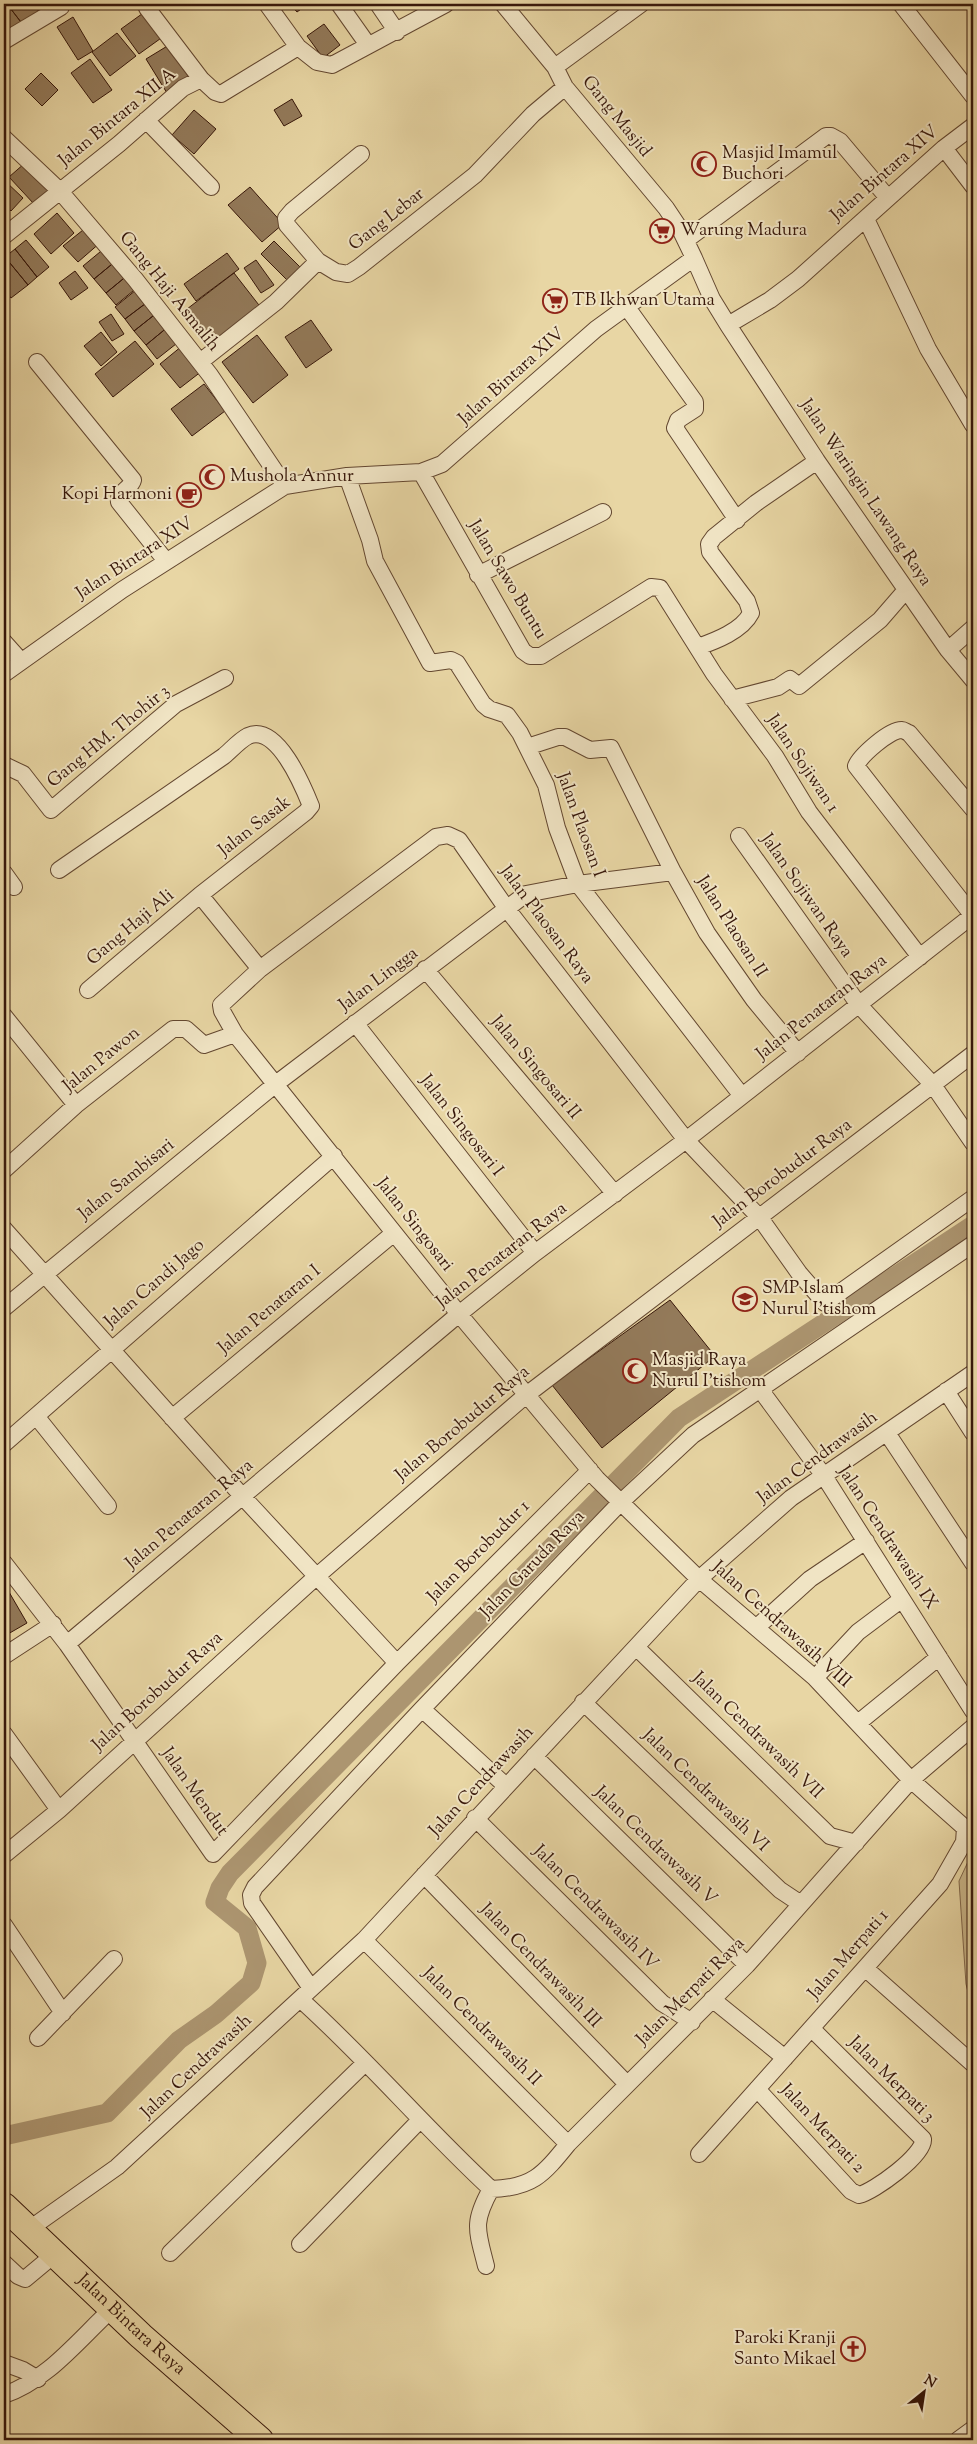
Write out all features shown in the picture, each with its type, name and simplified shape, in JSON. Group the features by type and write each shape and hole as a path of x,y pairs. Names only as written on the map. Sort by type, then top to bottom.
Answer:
{"main road":[{"name":"Jalan Bintara Raya","path":"4,2206 141,2336 260,2440"}],"street":[{"path":"267,4 298,47 317,62 332,65 368,45 397,32 437,5"},
{"path":"339,4 368,45"},
{"path":"378,4 397,32"},
{"name":"Gang Masjid","path":"503,4 555,67 565,87 666,208 686,240 694,258"},
{"path":"555,67 641,4"},
{"path":"901,4 973,96"},
{"path":"4,41 61,7"},
{"path":"147,8 200,79"},
{"name":"Jalan Bintara XII A","path":"4,236 183,88 200,79 215,92 221,94 298,47"},
{"name":"Gang Lebar","path":"318,261 336,272 348,274 359,267 475,175 533,114 565,87"},
{"path":"146,120 211,187"},
{"name":"Jalan Bintara XIV","path":"728,325 770,300 798,279 944,148 973,126"},
{"path":"686,240 826,136 831,136 840,141 888,198"},
{"name":"Gang Haji Asmalih","path":"4,138 59,190 135,279 200,362 285,486"},
{"path":"944,148 973,186"},
{"path":"200,362 276,302 318,261 287,226 286,218 361,154"},
{"path":"866,219 928,349 973,426"},
{"path":"694,258 712,299 728,325"},
{"name":"Jalan Bintara XIV","path":"4,674 166,561 285,486 347,476 421,472 442,464 562,358 626,306 694,258"},
{"path":"626,306 695,402 694,411 678,420 675,428 737,520"},
{"name":"Jalan Waringin Lawang Raya","path":"728,325 817,461 906,590 948,650 973,680"},
{"path":"37,362 133,480 132,484 120,496 119,502 166,561"},
{"path":"698,647 717,640 743,623 751,613 747,601 710,552 709,544 714,537 756,503 817,461"},
{"name":"Jalan Sawo Buntu","path":"421,472 523,651 530,656 541,656 652,587 660,588"},
{"name":"Jalan Plaosan I","path":"347,476 370,540 375,561 430,663 451,660 457,663 483,704 489,709 507,714 527,747 546,785 557,828 578,884 742,1096"},
{"path":"478,575 603,512"},
{"name":"Jalan Sojiwan 1","path":"660,588 732,699 775,756 809,812 920,957"},
{"path":"732,699 778,687 790,680 799,686 880,620 906,590"},
{"path":"948,650 973,628"},
{"path":"4,642 21,661"},
{"name":"Gang HM. Thohir 3","path":"4,765 23,774 51,810 176,704 225,678"},
{"path":"973,809 909,733 902,730 893,732 863,755 856,766 973,915"},
{"name":"Jalan Sasak","path":"59,870 224,756 248,736 258,734 268,737 286,756 304,788 311,806 306,812 200,895"},
{"path":"527,747 558,737 565,737 590,750 611,748 673,872"},
{"name":"Jalan Plaosan Raya","path":"260,968 436,837 448,835 459,840 507,909 686,1140 760,1218 799,1273 825,1303 973,1198"},
{"name":"Jalan Sojiwan Raya","path":"739,836 859,1005 933,1085 973,1143"},
{"name":"Jalan Plaosan II","path":"507,909 526,894 578,884 673,872 707,933 754,1000 798,1053"},
{"path":"4,873 14,887"},
{"path":"200,895 260,968 221,1005 222,1011 235,1034 276,1083"},
{"name":"Gang Haji Ali","path":"88,990 200,895"},
{"name":"Jalan Lingga","path":"276,1083 507,909"},
{"name":"Jalan Penataran Raya","path":"67,1644 458,1314 535,1253 686,1140 973,915"},
{"name":"Jalan Singosari II","path":"425,969 615,1194"},
{"path":"4,1016 76,1106"},
{"name":"Jalan Singosari I","path":"355,1023 535,1253"},
{"name":"Jalan Pawon","path":"4,1170 76,1106 173,1029 186,1029 204,1045 235,1034"},
{"name":"Jalan Borobudur Raya","path":"4,1855 59,1810 317,1576 525,1396 973,1054"},
{"name":"Jalan Singosari","path":"276,1083 525,1396 616,1499"},
{"name":"Jalan Sambisari","path":"4,1308 276,1083"},
{"name":"Jalan Candi Jago","path":"4,1444 334,1156"},
{"path":"4,1229 42,1275 112,1349 242,1497 397,1663"},
{"name":"Jalan Penataran I","path":"172,1418 394,1233"},
{"name":"Jalan Garuda Raya","path":"305,1993 252,1903 251,1895 255,1887 616,1499 693,1435 973,1244"},
{"name":"Jalan Cendrawasih","path":"28,2230 117,2167 364,1940 474,1818 699,1579 791,1498 973,1373"},
{"name":"Jalan Cendrawasih IX","path":"763,1389 765,1396 824,1476 973,1711"},
{"path":"946,1391 973,1433"},
{"path":"36,1416 108,1506"},
{"path":"887,1433 973,1563"},
{"name":"Jalan Borobudur 1","path":"397,1663 593,1475"},
{"name":"Jalan Cendrawasih VIII","path":"616,1499 699,1579 815,1678 911,1780"},
{"path":"757,1628 810,1579 866,1542"},
{"name":"Jalan Mendut","path":"4,1563 53,1624 133,1741 214,1854 397,1663"},
{"path":"815,1678 858,1632 902,1599"},
{"path":"4,1656 53,1624"},
{"name":"Jalan Cendrawasih VII","path":"636,1647 830,1836 856,1843"},
{"path":"858,1723 939,1657"},
{"name":"Jalan Cendrawasih VI","path":"583,1702 780,1890 801,1904"},
{"path":"422,1709 506,1786"},
{"name":"Jalan Merpati Raya","path":"491,2189 511,2189 530,2183 546,2171 568,2144 747,1965 911,1780 973,1727"},
{"path":"4,1734 59,1810"},
{"name":"Jalan Cendrawasih V","path":"534,1756 747,1965"},
{"name":"Jalan Merpati 1","path":"699,2154 940,1884 964,1842 965,1828 911,1780"},
{"name":"Jalan Cendrawasih IV","path":"474,1818 662,2003 692,2022"},
{"name":"Jalan Cendrawasih III","path":"424,1875 627,2084"},
{"path":"4,1925 63,2013"},
{"name":"Jalan Cendrawasih II","path":"364,1940 568,2144"},
{"path":"38,2038 114,1959"},
{"path":"866,1969 972,2063"},
{"path":"305,1993 328,2025 364,2064 491,2189 480,2210 476,2228 486,2266"},
{"path":"712,1999 785,2058"},
{"name":"Jalan Merpati 3","path":"812,2029 923,2139 922,2146 899,2171 866,2194 859,2195"},
{"path":"170,2253 364,2064"},
{"name":"Jalan Merpati 2","path":"757,2089 851,2191 859,2195"},
{"path":"300,2244 420,2120"},
{"path":"4,2263 18,2276 25,2278 55,2254"},
{"path":"4,2395 22,2389 38,2379 113,2308"},
{"path":"4,2363 23,2370 38,2379"},
{"path":"958,2440 973,2430"}],"shaded area":[{"path":"973,1851 973,2013 966,1984 959,1881"}],"building":[{"path":"4,4 7,4 24,26 11,35 4,26"},
{"path":"7,4 33,4 41,14 24,26"},
{"path":"33,4 56,4 41,14"},
{"path":"290,4 308,4 297,12"},
{"path":"146,11 164,36 139,54 121,29"},
{"path":"73,17 93,51 78,60 57,27"},
{"path":"324,24 340,45 323,58 307,36"},
{"path":"117,33 136,56 110,76 92,52"},
{"path":"169,45 190,79 167,93 146,59"},
{"path":"90,59 112,90 93,103 71,73"},
{"path":"41,73 58,90 42,106 25,89"},
{"path":"292,99 302,116 284,126 274,110"},
{"path":"194,110 216,129 194,154 172,135"},
{"path":"25,163 50,189 34,204 9,177"},
{"path":"4,180 23,198 11,211 4,204"},
{"path":"250,187 283,224 262,242 228,205"},
{"path":"57,213 74,233 51,254 34,234"},
{"path":"88,226 101,242 78,262 63,246"},
{"path":"26,240 49,267 37,277 15,249"},
{"path":"274,241 301,268 288,281 261,254"},
{"path":"106,247 117,260 94,279 83,266"},
{"path":"15,249 37,277 28,285 5,257"},
{"path":"227,253 239,269 196,301 184,284"},
{"path":"5,257 28,285 11,298 4,289"},
{"path":"117,260 129,274 106,293 94,279"},
{"path":"256,260 274,285 261,293 244,268"},
{"path":"75,271 88,288 71,300 59,283"},
{"path":"234,273 262,309 215,345 187,309"},
{"path":"129,274 139,286 116,305 106,293"},
{"path":"136,290 146,303 125,319 115,307"},
{"path":"149,301 158,312 134,331 125,319"},
{"path":"158,312 169,326 146,345 134,331"},
{"path":"111,314 124,334 112,341 99,322"},
{"path":"311,320 332,350 306,368 285,337"},
{"path":"169,326 181,340 157,359 146,345"},
{"path":"101,332 117,352 101,366 84,346"},
{"path":"257,335 288,375 253,403 222,362"},
{"path":"135,341 154,364 113,397 95,374"},
{"path":"182,346 202,371 180,388 160,364"},
{"path":"204,384 225,411 192,436 171,409"},
{"name":"Masjid Raya Nurul I'tishom","path":"670,1300 715,1356 602,1448 552,1385"},
{"path":"9,1592 27,1623 8,1634 4,1627 4,1595"}],"waterway":[{"path":"4,2136 107,2113 179,2040 216,2014 251,1983 257,1963 247,1928 215,1902 220,1888 230,1873 679,1418 973,1225"}],"place":[{"name":"Masjid Imamul Buchori","path":"704,164"},
{"name":"Warung Madura","path":"662,231"},
{"name":"TB Ikhwan Utama","path":"555,301"},
{"name":"Mushola Annur","path":"212,477"},
{"name":"Kopi Harmoni","path":"189,495"},
{"name":"SMP Islam Nurul I'tishom","path":"745,1299"},
{"name":"Masjid Raya Nurul I'tishom","path":"635,1371"},
{"name":"Paroki Kranji Santo Mikael","path":"853,2349"}]}
